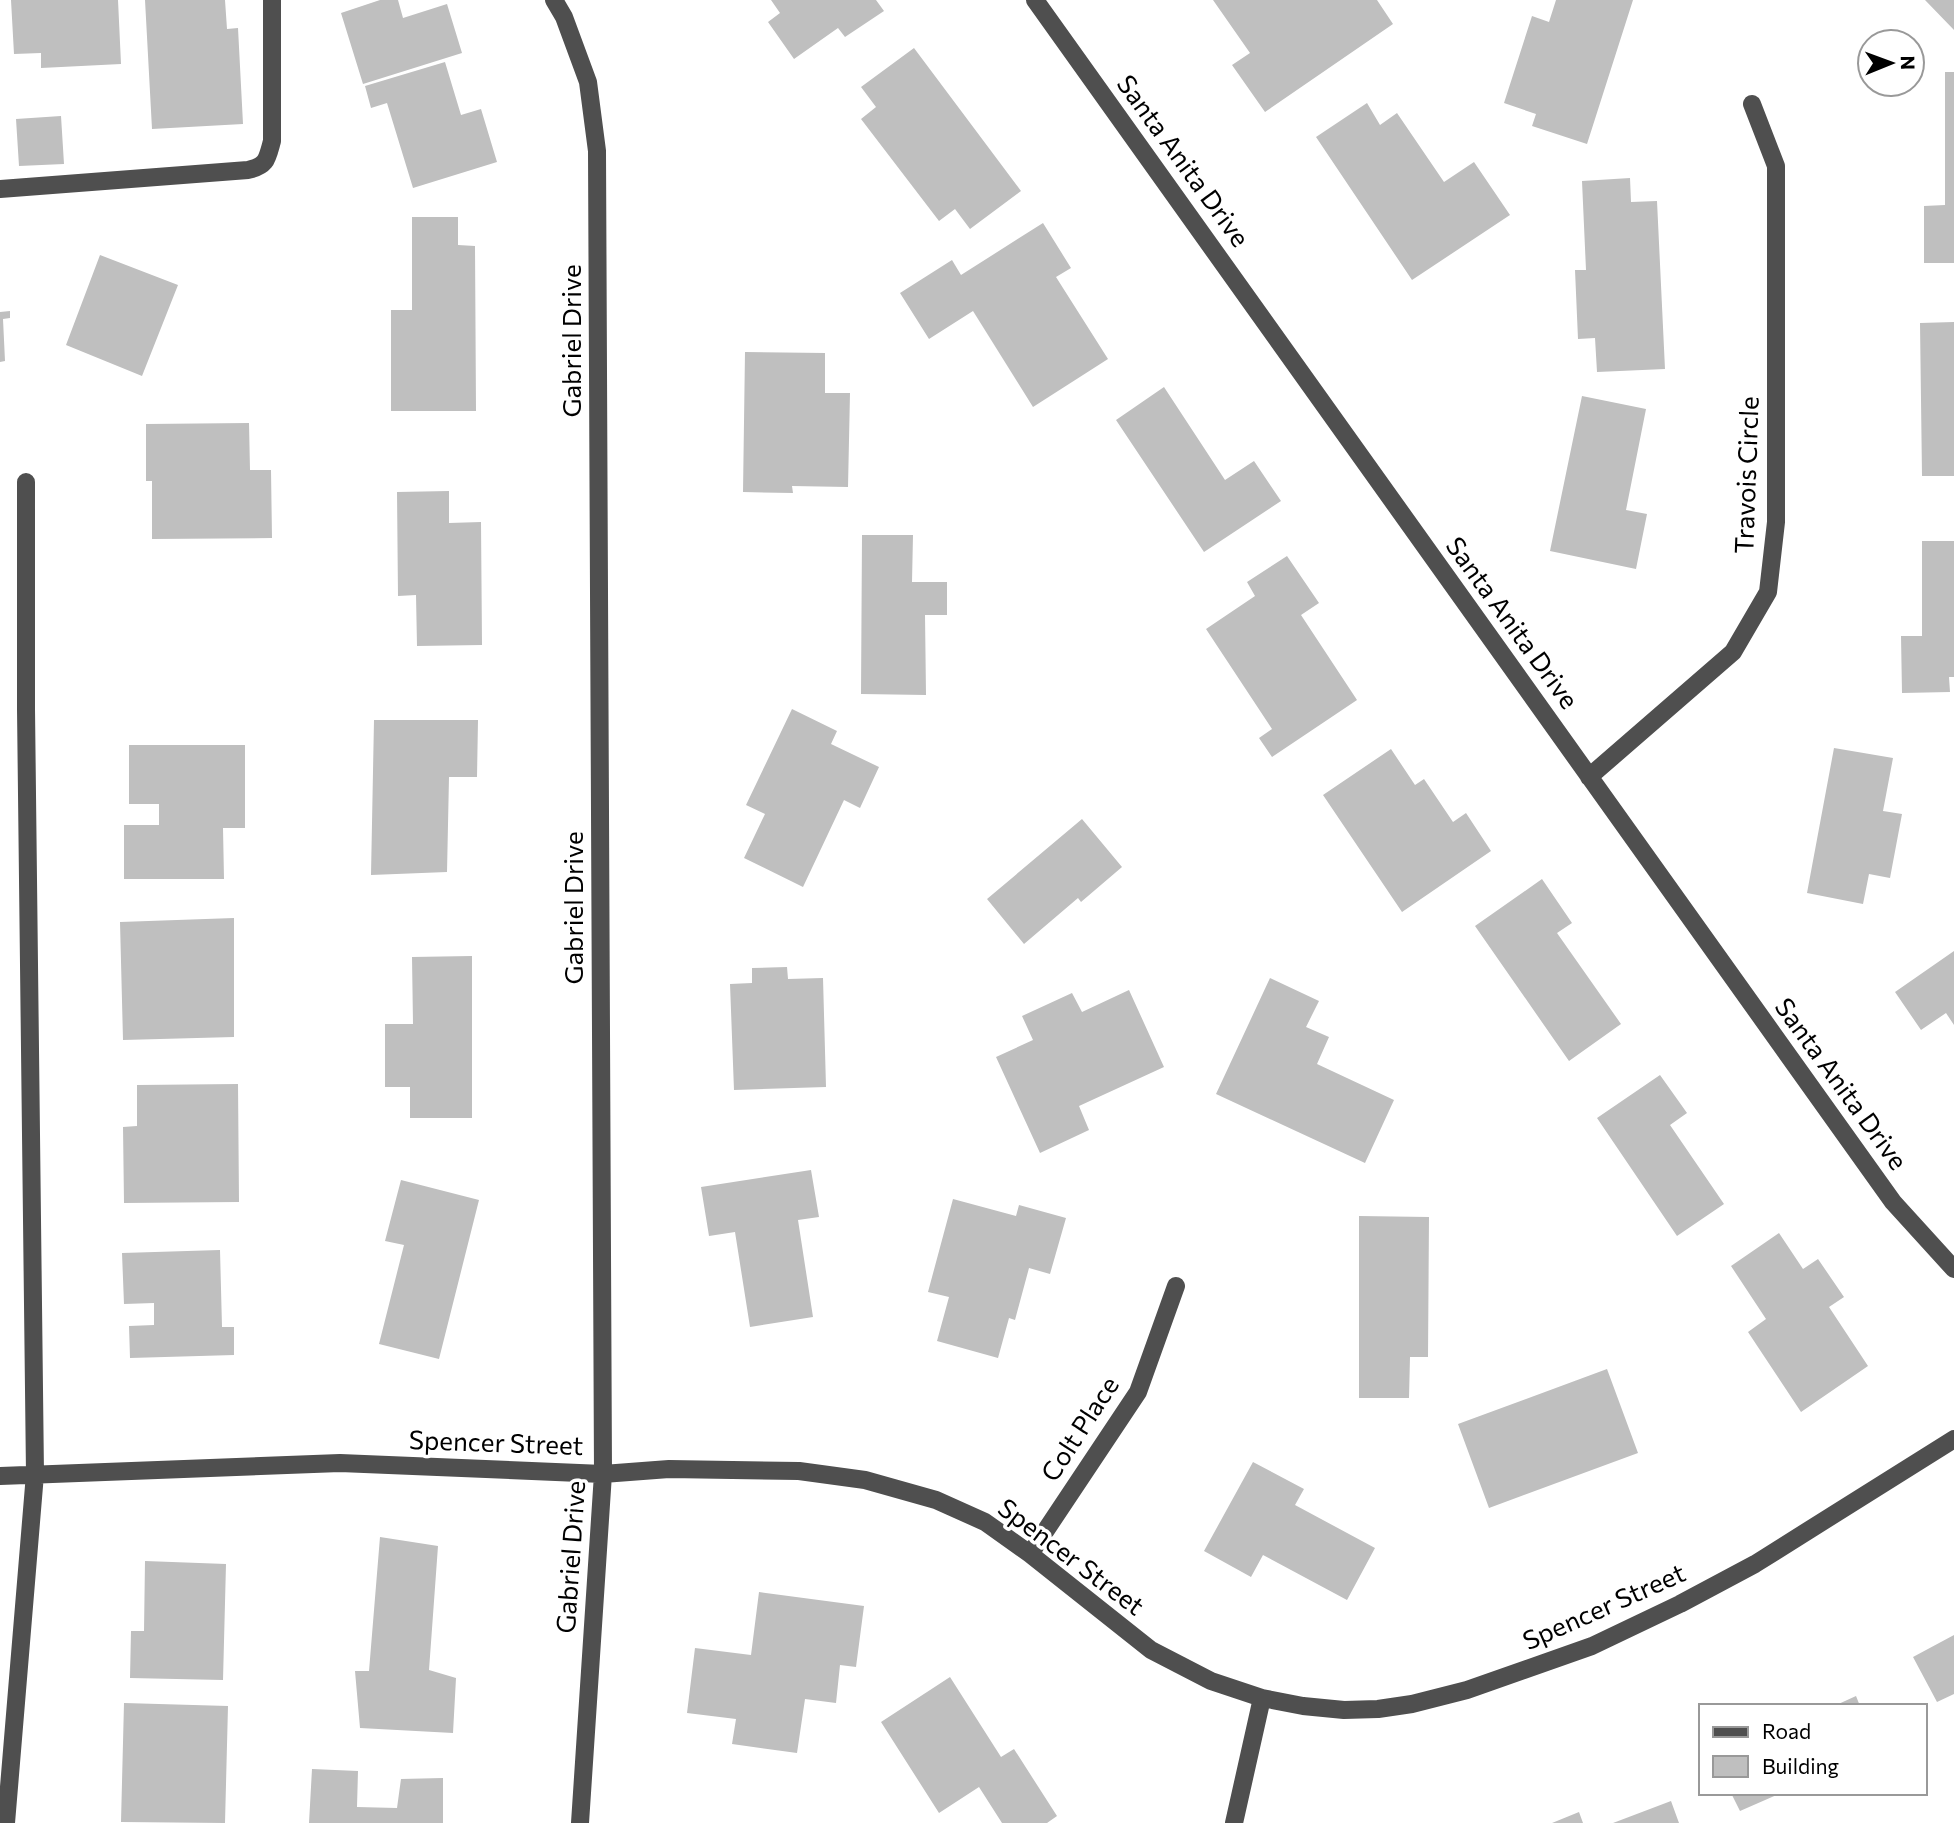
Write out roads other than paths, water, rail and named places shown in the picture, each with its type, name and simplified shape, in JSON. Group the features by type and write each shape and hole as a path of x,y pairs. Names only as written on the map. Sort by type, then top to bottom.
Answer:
{"street":[{"path":"0,188 260,168 268,158 272,141 272,0"},
{"name":"Gabriel Drive","path":"554,0 564,17 588,82 597,151 603,1474 580,1823"},
{"name":"Santa Anita Drive","path":"1035,0 1893,1202 1954,1269"},
{"name":"Travois Circle","path":"1590,777 1733,652 1768,592 1776,522 1776,166 1752,104"},
{"path":"6,1823 35,1474 26,482"},
{"name":"Colt Place","path":"1030,1554 1138,1392 1176,1286"},
{"name":"Spencer Street","path":"0,1476 340,1463 603,1474 669,1469 800,1471 865,1480 948,1505 985,1522 1030,1554 1151,1650 1211,1681 1262,1698 1344,1710 1412,1704 1467,1690 1592,1646 1744,1570 1954,1439"},
{"path":"1234,1823 1262,1698"}]}
